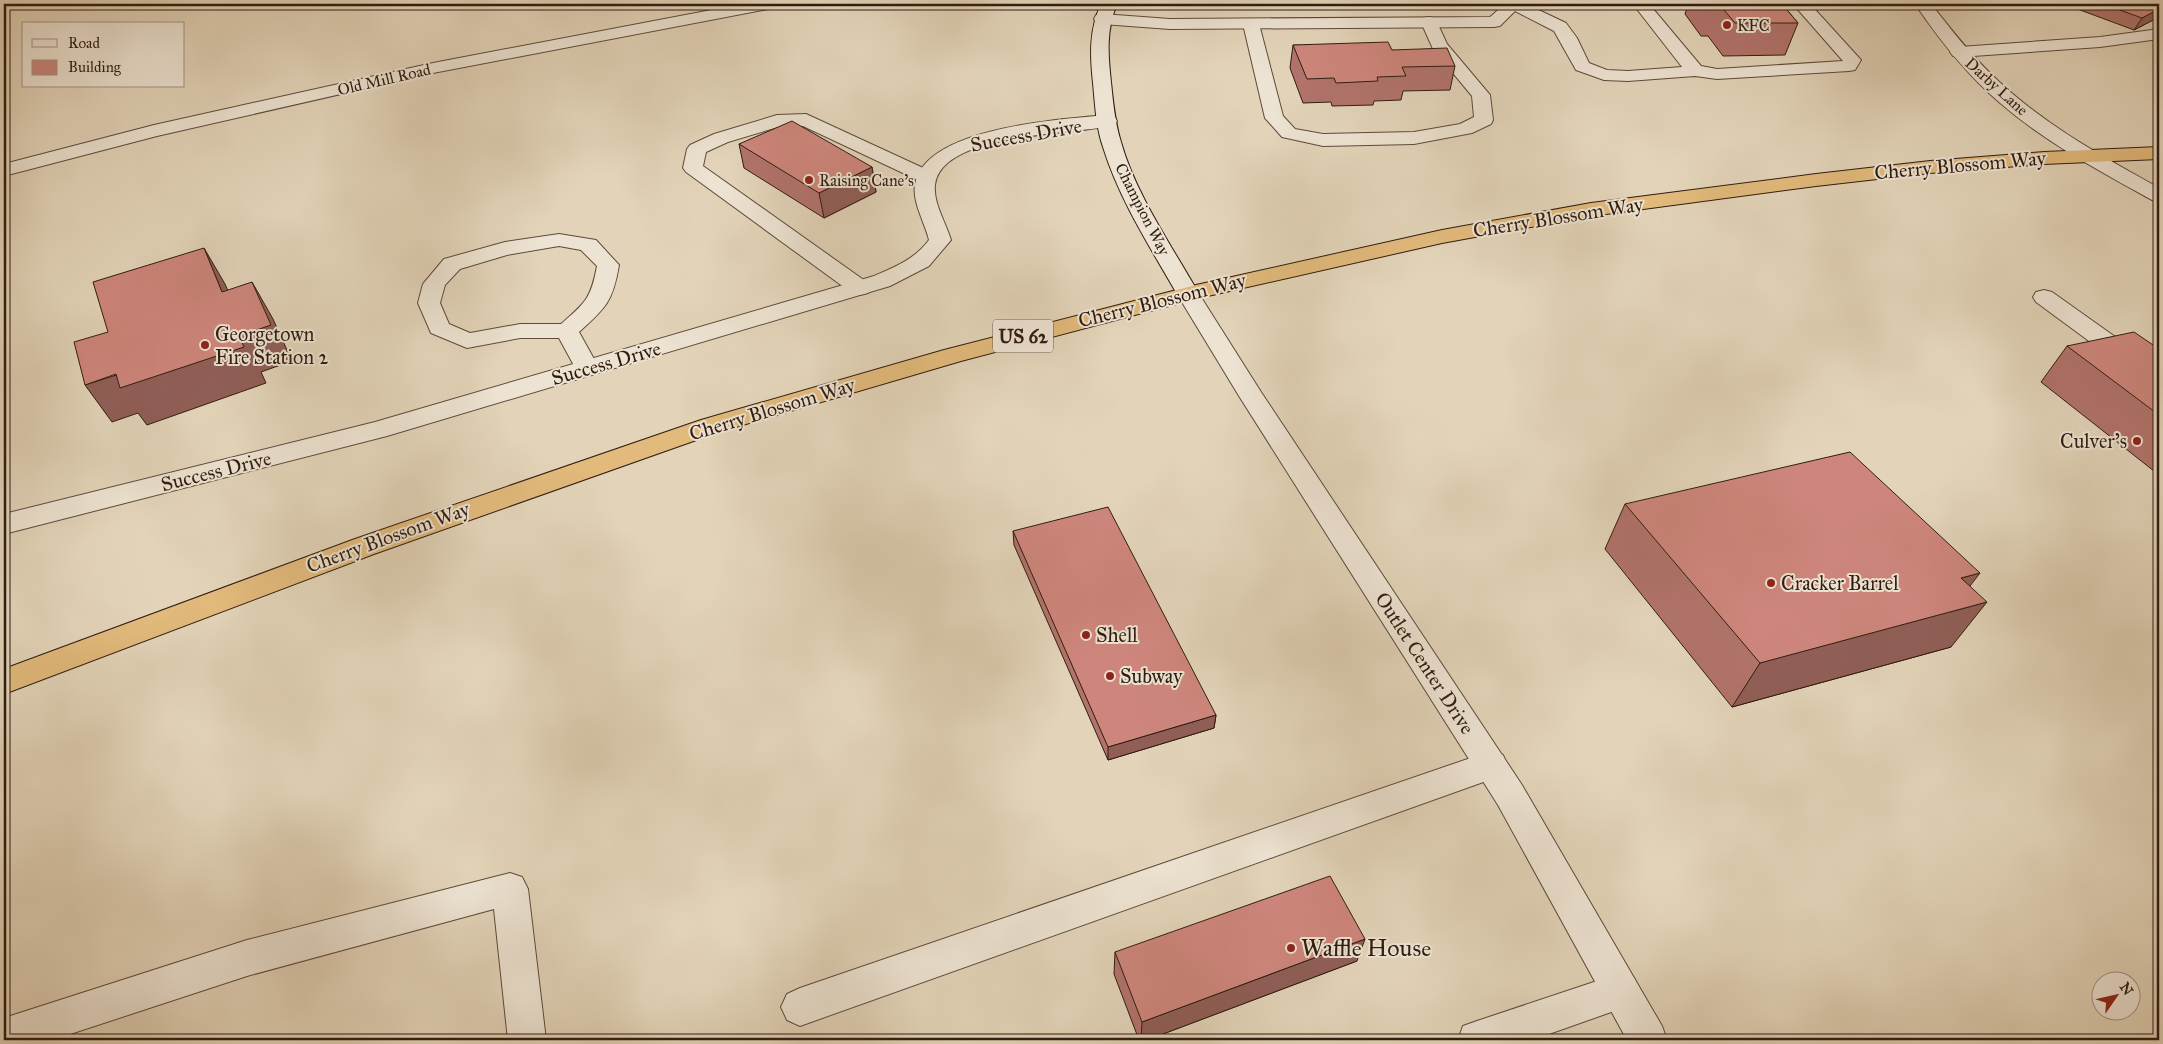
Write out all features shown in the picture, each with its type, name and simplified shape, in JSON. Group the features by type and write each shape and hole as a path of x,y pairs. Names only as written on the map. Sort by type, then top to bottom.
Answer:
{"highway":[{"name":"Cherry Blossom Way","path":"4,682 250,587 708,427 985,346 1188,294 1325,261 1539,218 1786,183 1966,163 2083,154 2159,153"}],"street":[{"name":"Old Mill Road","path":"4,170 154,131 433,68 768,4"},
{"path":"1105,12 1170,24 1494,22 1514,4 1560,27 1582,66 1604,75 1628,76 1695,71 1717,74 1849,66 1852,60 1802,4"},
{"path":"1641,4 1695,71"},
{"name":"Darby Lane","path":"1923,4 1959,52 1987,81 2014,104 2083,154 2159,196"},
{"name":"Champion Way","path":"1105,12 1099,39 1102,86 1112,147 1139,208 1188,294"},
{"path":"1251,24 1274,118 1289,133 1323,140 1414,138 1466,129 1484,120 1480,95 1439,45 1429,22"},
{"path":"1959,52 2100,42 2159,34"},
{"path":"860,288 693,168 697,149 721,138 778,121 806,120 927,177"},
{"name":"Success Drive","path":"4,524 378,430 860,288 911,269 929,256 940,240 936,223 927,201 925,184 931,169 941,157 963,146 1053,125 1108,121"},
{"path":"559,240 588,245 608,265 604,289 593,308 567,331 520,331 467,341 439,328 429,304 434,284 452,264 505,248 559,240"},
{"name":"Outlet Center Drive","path":"1188,294 1251,396 1510,795 1648,1040"},
{"path":"2044,297 2159,380"},
{"path":"567,331 587,368"},
{"path":"800,1007 1490,766"},
{"path":"4,1037 247,958 510,889 527,1040"},
{"path":"1476,1040 1621,991"}],"building":[{"path":"1719,4 1782,4 1798,23 1735,23"},
{"path":"2103,4 2159,4 2159,9 2142,18"},
{"path":"1388,42 1392,50 1447,48 1455,66 1402,67 1406,76 1377,77 1378,81 1336,83 1334,78 1307,79 1293,45"},
{"path":"792,121 872,167 819,193 739,144"},
{"path":"204,248 222,292 252,282 271,325 239,336 244,347 120,388 116,374 85,385 74,342 108,332 93,282"},
{"path":"2134,332 2159,349 2159,415 2067,346"},
{"name":"Cracker Barrel","path":"1850,452 1980,573 1961,578 1987,602 1760,663 1625,504"},
{"path":"1108,507 1216,715 1108,747 1013,531"},
{"path":"1330,876 1365,939 1142,1022 1115,952"}],"place":[{"name":"KFC","path":"1727,25"},
{"name":"Raising Cane's","path":"809,180"},
{"name":"Georgetown Fire Station 2","path":"205,345"},
{"name":"Culver's","path":"2137,441"},
{"name":"Cracker Barrel","path":"1771,583"},
{"name":"Shell","path":"1086,635"},
{"name":"Subway","path":"1110,676"},
{"name":"Waffle House","path":"1291,948"}]}
